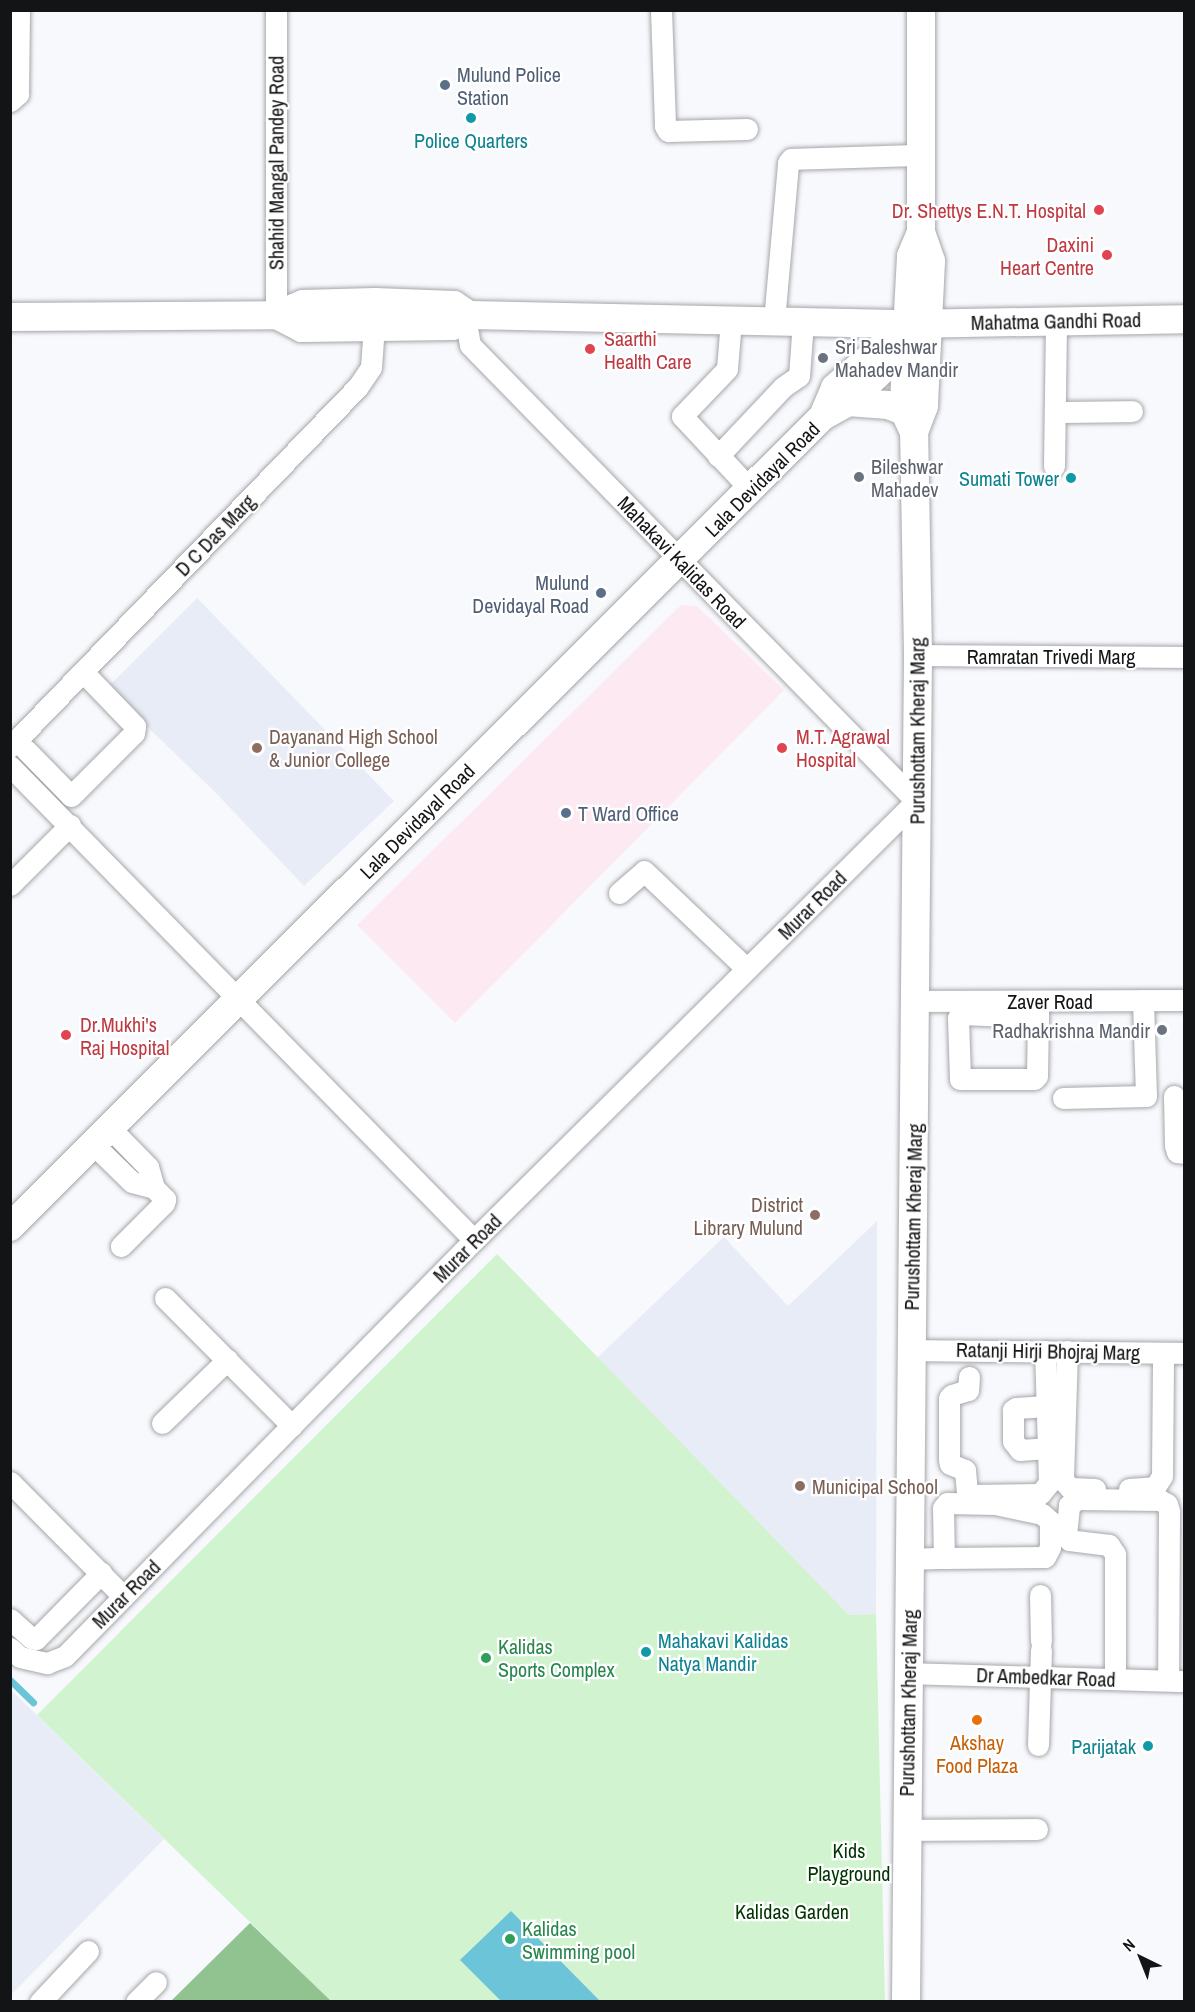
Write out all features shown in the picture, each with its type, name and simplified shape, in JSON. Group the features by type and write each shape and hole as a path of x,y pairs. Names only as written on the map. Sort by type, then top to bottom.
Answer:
{"street":[{"path":"10,101 18,94 19,10"},
{"name":"Shahid Mangal Pandey Road","path":"276,10 276,315"},
{"path":"661,10 665,126 668,131 747,129"},
{"path":"848,402 888,405 909,422 924,406 914,332 931,261 921,232 921,10"},
{"path":"774,321 788,163 791,159 921,155"},
{"path":"10,317 276,315 302,328 375,315 454,305 469,315"},
{"name":"D C Das Marg","path":"10,766 18,748 88,677 357,388 372,367 375,315"},
{"name":"Mahatma Gandhi Road","path":"469,315 803,322 914,332 1056,321 1185,319"},
{"name":"Mahakavi Kalidas Road","path":"469,315 467,328 470,345 916,801"},
{"path":"731,320 727,369 682,416 751,490"},
{"path":"1054,466 1056,321"},
{"path":"718,456 783,387 799,376 803,322"},
{"path":"824,417 848,402 914,332"},
{"path":"824,417 835,388 914,332"},
{"path":"1054,412 1132,411"},
{"name":"Lala Devidayal Road","path":"10,1227 237,998 824,417"},
{"name":"Purushottam Kheraj Marg","path":"906,2001 907,1673 918,655 909,422"},
{"name":"Ramratan Trivedi Marg","path":"918,655 1185,657"},
{"path":"10,766 47,787 67,795 75,794 136,729 88,677"},
{"path":"18,748 47,787 70,825 474,1240"},
{"name":"Murar Road","path":"10,1648 20,1657 47,1663 64,1656 474,1240 916,801"},
{"path":"10,885 70,825"},
{"path":"619,893 644,871 747,969"},
{"path":"1143,1000 1146,1096"},
{"name":"Zaver Road","path":"916,1001 994,1008 1038,1009 1143,1000 1185,1000"},
{"path":"994,1008 960,1014 948,1036 960,1079 1034,1079 1037,1076 1038,1009"},
{"path":"1063,1098 1179,1096 1174,1145 1177,1152 1185,1154"},
{"path":"101,1135 132,1182 154,1188 163,1195 164,1203 121,1246"},
{"path":"165,1298 292,1426"},
{"name":"Ratanji Hirji Bhojraj Marg","path":"911,1350 1185,1353"},
{"path":"969,1377 968,1390 949,1398 950,1464 965,1470 966,1487 971,1496 1040,1494 1049,1483 1045,1351"},
{"path":"1067,1352 1063,1480 1070,1488 1149,1489 1160,1482 1163,1353"},
{"path":"162,1423 227,1360"},
{"path":"1047,1406 1013,1410 1012,1441 1020,1450 1047,1448"},
{"path":"10,1482 123,1596"},
{"path":"1116,1679 1115,1554 1109,1545 1069,1540 1066,1535 1069,1505 1078,1499 1160,1500 1167,1504 1176,1681"},
{"path":"909,1564 944,1558 1045,1557 1050,1547 1050,1521 1042,1514 995,1504 947,1503 943,1509 944,1558"},
{"path":"909,1564 1001,1564"},
{"path":"10,1619 31,1638 36,1639 101,1573"},
{"path":"1038,1745 1042,1677 1041,1595"},
{"name":"Dr Ambedkar Road","path":"907,1673 1176,1681"},
{"path":"906,1830 1037,1828"},
{"path":"40,2001 88,1951"},
{"path":"136,2001 156,1982"}],"shaded area":[{"name":"Dayanand High School & Junior College","path":"197,598 394,801 304,886 214,791 107,688"},
{"name":"T Ward Office","path":"681,605 697,606 784,690 455,1023 357,925"},
{"name":"Municipal School","path":"877,1221 876,1614 849,1615 597,1358 724,1237 788,1306"},
{"path":"10,1689 164,1839 11,1995 10,1995"}],"green space":[{"name":"Kalidas Sports Complex","path":"497,1254 849,1615 876,1614 885,2001 331,2001 37,1715"},
{"path":"250,1923 331,2001 171,2001"}],"water":[{"path":"511,1911 600,2001 501,2001 460,1960"}],"waterway":[{"path":"10,1680 33,1702"}],"place":[{"name":"Mulund Police Station","path":"445,85"},
{"name":"Police Quarters","path":"471,118"},
{"name":"Dr. Shettys E.N.T. Hospital","path":"1099,210"},
{"name":"Daxini Heart Centre","path":"1107,255"},
{"name":"Saarthi Health Care","path":"590,349"},
{"name":"Sri Baleshwar Mahadev Mandir","path":"823,358"},
{"name":"Bileshwar Mahadev","path":"859,477"},
{"name":"Sumati Tower","path":"1071,478"},
{"name":"Mulund Devidayal Road","path":"601,593"},
{"name":"Dayanand High School & Junior College","path":"257,748"},
{"name":"M.T. Agrawal Hospital","path":"782,748"},
{"name":"T Ward Office","path":"566,813"},
{"name":"Radhakrishna Mandir","path":"1162,1030"},
{"name":"Dr.Mukhi's Raj Hospital","path":"66,1035"},
{"name":"District Library Mulund","path":"815,1215"},
{"name":"Municipal School","path":"800,1486"},
{"name":"Mahakavi Kalidas Natya Mandir","path":"646,1652"},
{"name":"Kalidas Sports Complex","path":"486,1658"},
{"name":"Akshay Food Plaza","path":"977,1720"},
{"name":"Parijatak","path":"1148,1746"},
{"name":"Kalidas Swimming pool","path":"510,1939"}],"park label":[{"name":"Kids Playground","path":"849,1862"},
{"name":"Kalidas Garden","path":"792,1911"}]}
